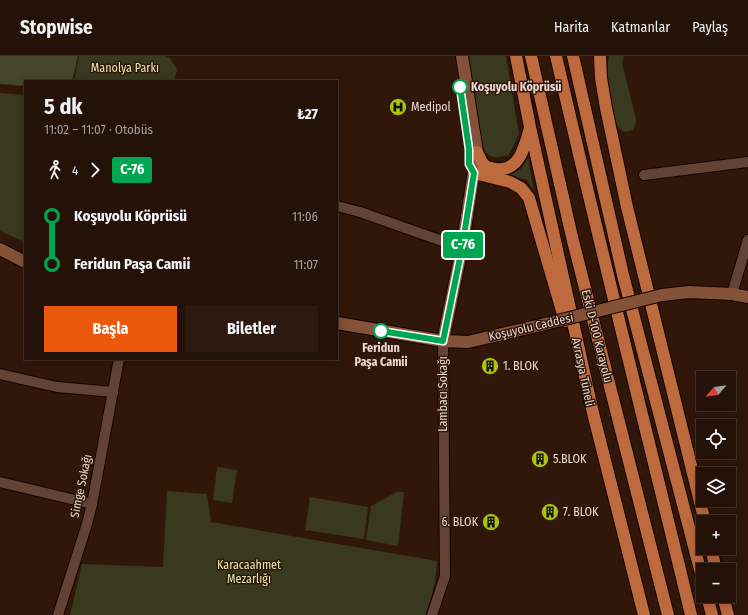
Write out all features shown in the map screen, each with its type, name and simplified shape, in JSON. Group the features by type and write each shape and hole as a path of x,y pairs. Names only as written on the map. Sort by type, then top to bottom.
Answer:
{"highway":[{"name":"Avrasya Tüneli","path":"516,56 530,127 593,413 644,615"},
{"name":"Eski D-100 Karayolu","path":"531,56 572,237 668,615"},
{"path":"556,56 580,161 691,615"},
{"path":"573,56 623,275 698,563"},
{"path":"600,56 601,78 606,108 627,207 703,515"},
{"path":"477,152 482,164 490,168 502,170 513,165 524,148 530,127"},
{"path":"474,173 510,182 521,188 529,198 593,413"},
{"path":"709,603 712,615"},
{"path":"725,603 728,615"}],"main road":[{"name":"Lambacı Sokağı","path":"455,56 469,149 469,164 474,173"},
{"name":"Lambacı Sokağı","path":"443,341 462,248 477,152 462,56"},
{"path":"0,249 24,261"},
{"name":"Koşuyolu Caddesi","path":"338,324 443,341 468,342 662,295 690,292 732,294 748,298"}],"street":[{"path":"644,175 748,162"},
{"path":"338,206 360,212 462,248"},
{"path":"732,294 748,240"},
{"name":"Lambacı Sokağı","path":"432,615 445,576 443,341"},
{"name":"Simge Sokağı","path":"58,615 92,504 119,360"},
{"path":"0,374 57,387 113,392"},
{"path":"0,482 92,504"}],"green space":[{"path":"0,56 78,56 72,80 24,80 24,86 0,84"},
{"name":"Manolya Parkı","path":"79,56 165,56 170,58 177,69 174,80 74,80"},
{"path":"468,56 506,56 519,134 509,155 495,157 489,155 480,143"},
{"path":"609,56 624,56 622,63 636,118 633,130 626,132 622,131 617,125 611,107 608,83"},
{"path":"0,93 24,95 24,242 0,231"},
{"path":"528,158 534,191 527,180 509,175 522,168"},
{"path":"217,467 237,470 232,503 213,500"},
{"name":"Karacaahmet Mezarlığı","path":"167,491 207,494 211,522 437,561 435,583 426,615 70,615 82,564 163,567"},
{"path":"397,492 404,492 398,546 366,540 371,506"},
{"path":"310,497 368,507 364,539 305,530"}],"bus line":[{"name":"C-76","path":"381,331 443,341 462,248 474,173 469,164 469,149 460,87"}],"place":[{"name":"Koşuyolu Köprüsü","path":"460,87"},
{"name":"Medipol","path":"398,107"},
{"name":"Feridun Paşa Camii","path":"381,331"},
{"name":"1. BLOK","path":"490,366"},
{"name":"5.BLOK","path":"540,459"},
{"name":"7. BLOK","path":"550,512"},
{"name":"6. BLOK","path":"491,522"}]}
